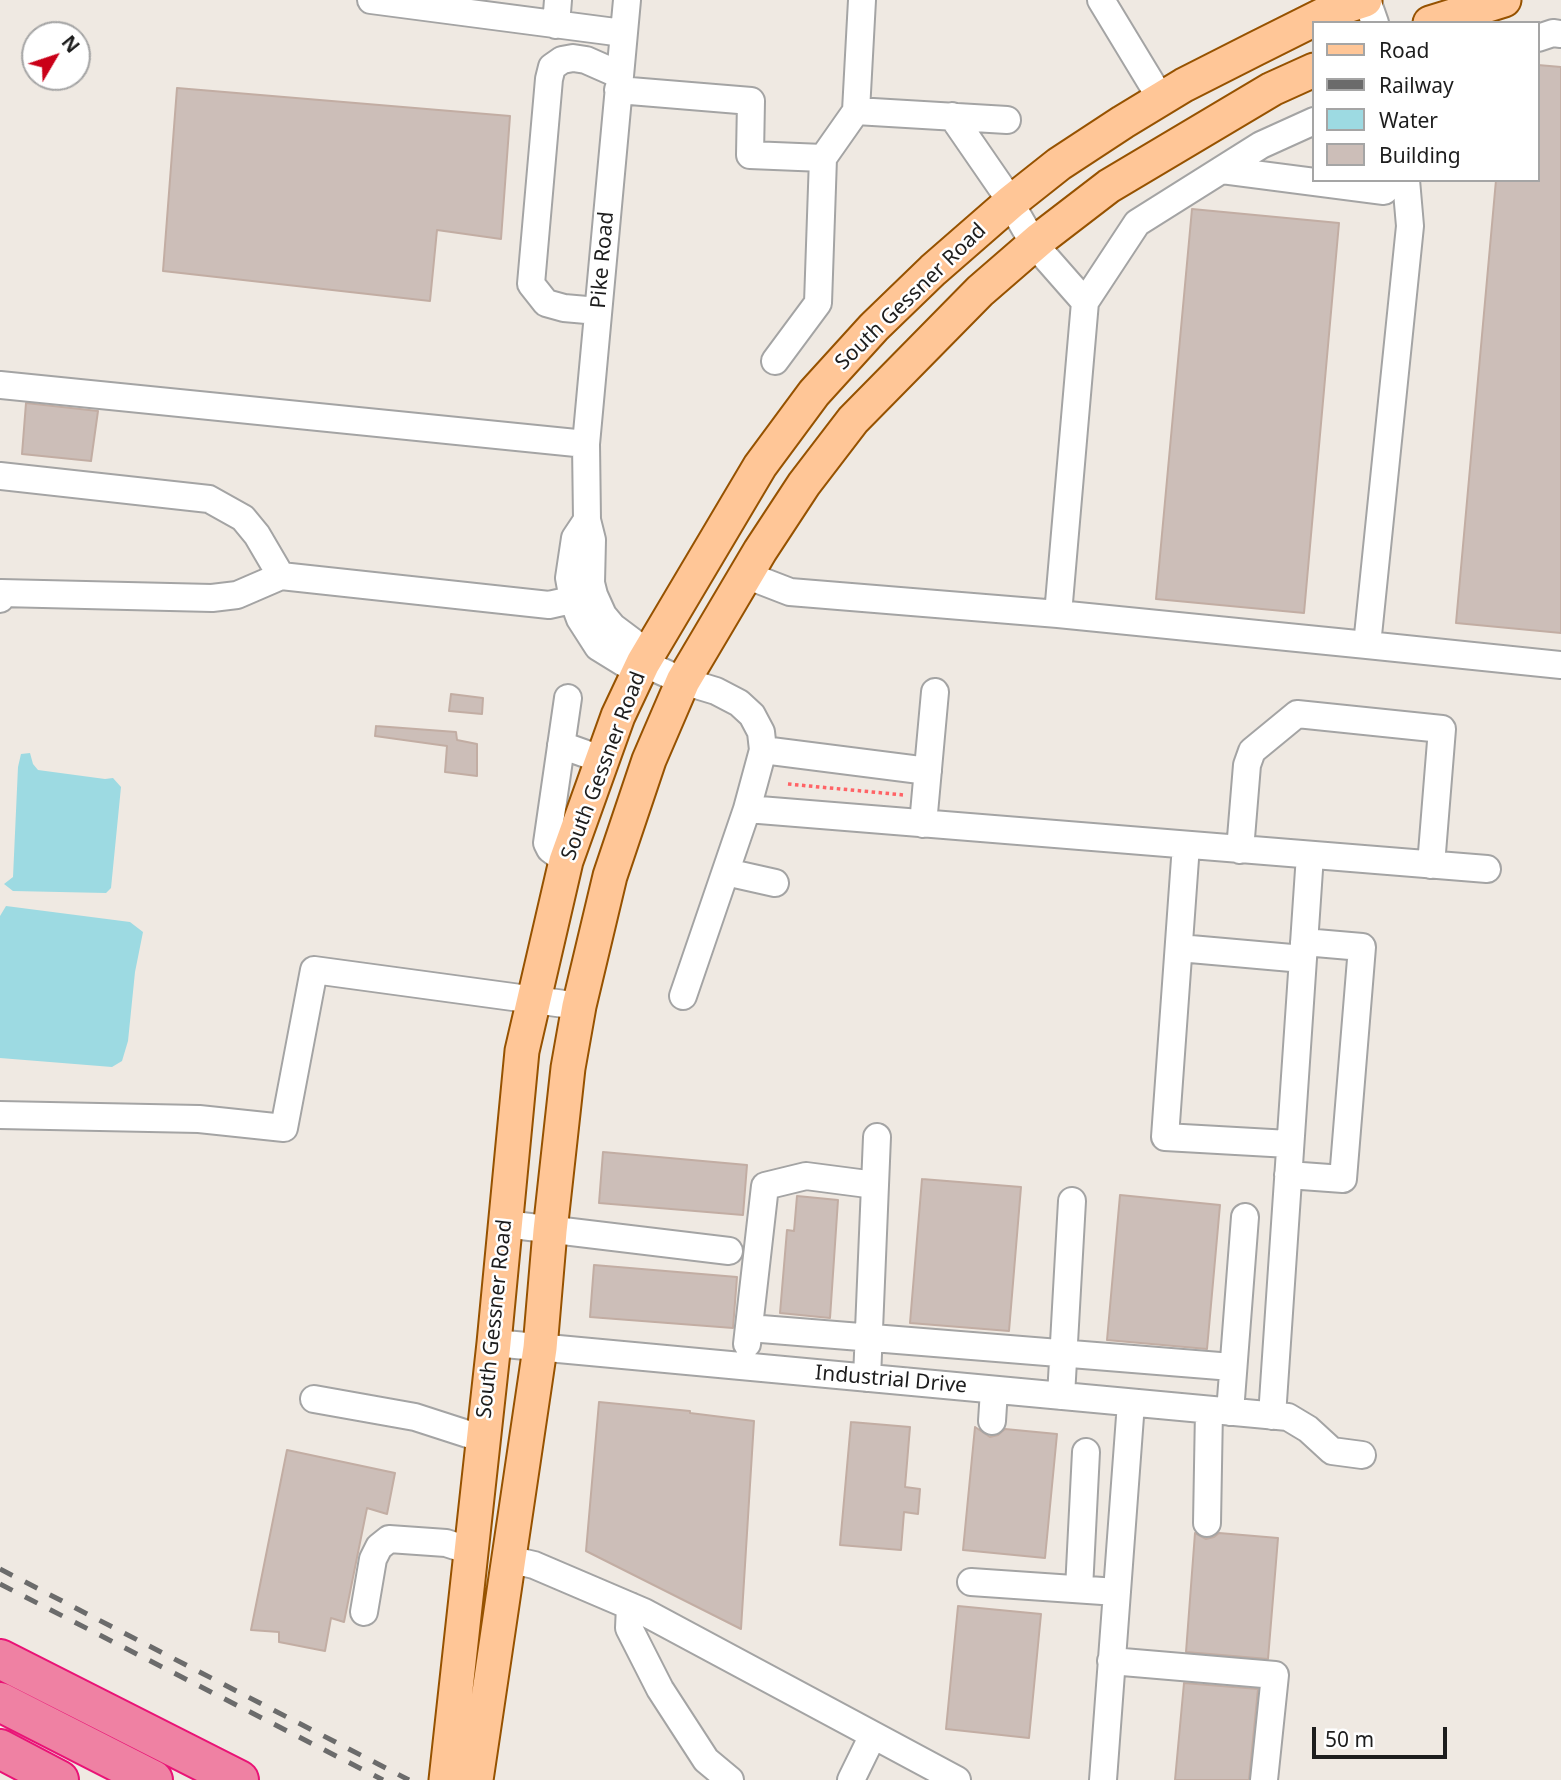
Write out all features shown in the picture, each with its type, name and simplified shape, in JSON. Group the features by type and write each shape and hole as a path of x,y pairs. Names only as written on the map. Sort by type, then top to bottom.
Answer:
{"highway":[{"path":"0,1659 239,1780"},
{"path":"0,1702 153,1780"},
{"path":"0,1749 47,1773"}],"main road":[{"name":"South Gessner Road","path":"1313,21 1366,0"},
{"path":"1436,21 1504,0"},
{"name":"South Gessner Road","path":"446,1780 494,1343 522,1051 566,861 618,716 643,663 760,466 814,393 874,327 933,270 1059,164 1184,85 1312,21"},
{"name":"South Gessner Road","path":"476,1780 540,1348 568,1068 579,1006 610,876 649,760 684,681 746,575 804,484 853,420 979,291 1109,186 1272,89 1312,71"},
{"path":"566,861 610,876"},
{"path":"483,1439 524,1448"},
{"path":"471,1551 508,1559"}],"street":[{"path":"371,0 557,12 624,33"},
{"name":"Pike Road","path":"626,0 586,444 587,520 575,538 569,578 583,597 580,619 598,647 616,660 643,663 684,681 716,691 738,703 752,715 761,732 763,750"},
{"path":"775,361 818,303 823,158 856,111 862,0"},
{"path":"1101,0 1161,99"},
{"path":"1366,0 1374,21"},
{"path":"1540,37 1553,33 1561,34"},
{"path":"598,311 564,308 546,303 531,285 549,79 552,67 562,60 586,60 619,83 751,101 750,155 823,158"},
{"path":"856,111 1007,120"},
{"path":"952,116 1011,202 1034,244 1086,302"},
{"path":"1058,614 1086,302 1137,223 1261,145 1312,122"},
{"path":"1222,170 1312,178"},
{"path":"1352,182 1395,186 1410,226 1367,645"},
{"path":"0,385 586,444"},
{"path":"0,476 209,499 243,518 257,535 281,576"},
{"path":"746,575 790,592 1058,614 1561,664"},
{"path":"0,598 1,593 212,597 237,595 281,576 549,605 583,597"},
{"path":"923,824 934,692"},
{"path":"566,861 550,849 547,843 568,698"},
{"path":"1241,850 1247,765 1252,751 1297,714 1442,729 1431,865"},
{"path":"561,745 603,760"},
{"path":"683,996 747,809 763,750 928,771"},
{"path":"747,809 1487,869"},
{"path":"1186,845 1164,1136 1289,1144"},
{"path":"1310,855 1289,1144 1280,1416 1308,1429 1332,1451 1362,1455"},
{"path":"726,872 775,883"},
{"path":"1179,948 1303,950 1362,947 1343,1179 1288,1175"},
{"path":"0,1115 199,1119 284,1128 314,970 579,1006"},
{"path":"867,1378 877,1137"},
{"path":"745,1367 765,1186 806,1176 875,1185"},
{"path":"1061,1396 1072,1201"},
{"path":"1207,1523 1219,1411 1232,1367 1245,1217"},
{"path":"505,1224 729,1251"},
{"path":"749,1328 1232,1367"},
{"name":"Industrial Drive","path":"494,1343 1280,1416"},
{"path":"992,1421 994,1390"},
{"path":"314,1399 415,1417 483,1439"},
{"path":"1103,1780 1131,1403"},
{"path":"1079,1589 1086,1452"},
{"path":"364,1612 373,1559 379,1547 389,1539 446,1543 471,1551"},
{"path":"508,1559 534,1565 630,1606 873,1735 942,1777"},
{"path":"971,1582 1116,1592"},
{"path":"630,1606 629,1628 660,1689 706,1760 730,1780"},
{"path":"1111,1661 1275,1675 1264,1780"},
{"path":"851,1780 873,1735"}],"path":[{"path":"788,785 925,797"}],"water":[{"path":"30,753 38,770 113,778 121,787 111,888 106,893 13,891 4,884 13,877 18,767 21,754"},
{"path":"6,906 130,922 143,932 135,972 128,1041 122,1061 112,1067 0,1058 0,916"}],"building":[{"path":"1540,65 1561,67 1561,633 1456,623 1496,182 1540,182"},
{"path":"177,88 510,116 501,239 437,230 430,301 163,271"},
{"path":"1192,209 1339,223 1304,613 1156,599"},
{"path":"26,403 98,411 91,461 22,454"},
{"path":"451,694 483,698 482,714 449,711"},
{"path":"376,726 456,732 457,740 477,744 477,776 445,772 447,746 375,736"},
{"path":"603,1152 747,1165 743,1215 599,1203"},
{"path":"922,1179 1021,1187 1009,1331 910,1323"},
{"path":"1120,1195 1220,1205 1207,1349 1107,1340"},
{"path":"797,1196 838,1200 830,1318 780,1313 787,1230 794,1231"},
{"path":"594,1265 737,1277 733,1328 590,1317"},
{"path":"599,1402 690,1411 754,1421 741,1629 586,1551"},
{"path":"851,1422 910,1427 905,1487 920,1489 918,1514 904,1512 901,1550 840,1545"},
{"path":"975,1427 990,1437 1005,1429 1057,1434 1045,1558 963,1550"},
{"path":"287,1450 395,1473 387,1514 367,1508 344,1622 331,1618 325,1651 279,1642 279,1632 251,1630"},
{"path":"1195,1533 1206,1539 1219,1533 1278,1538 1268,1659 1186,1652"},
{"path":"958,1606 1041,1614 1029,1738 946,1729"},
{"path":"1184,1683 1258,1689 1249,1780 1175,1780"}],"railway":[{"path":"0,1569 409,1780"},
{"path":"0,1584 383,1780"}]}
